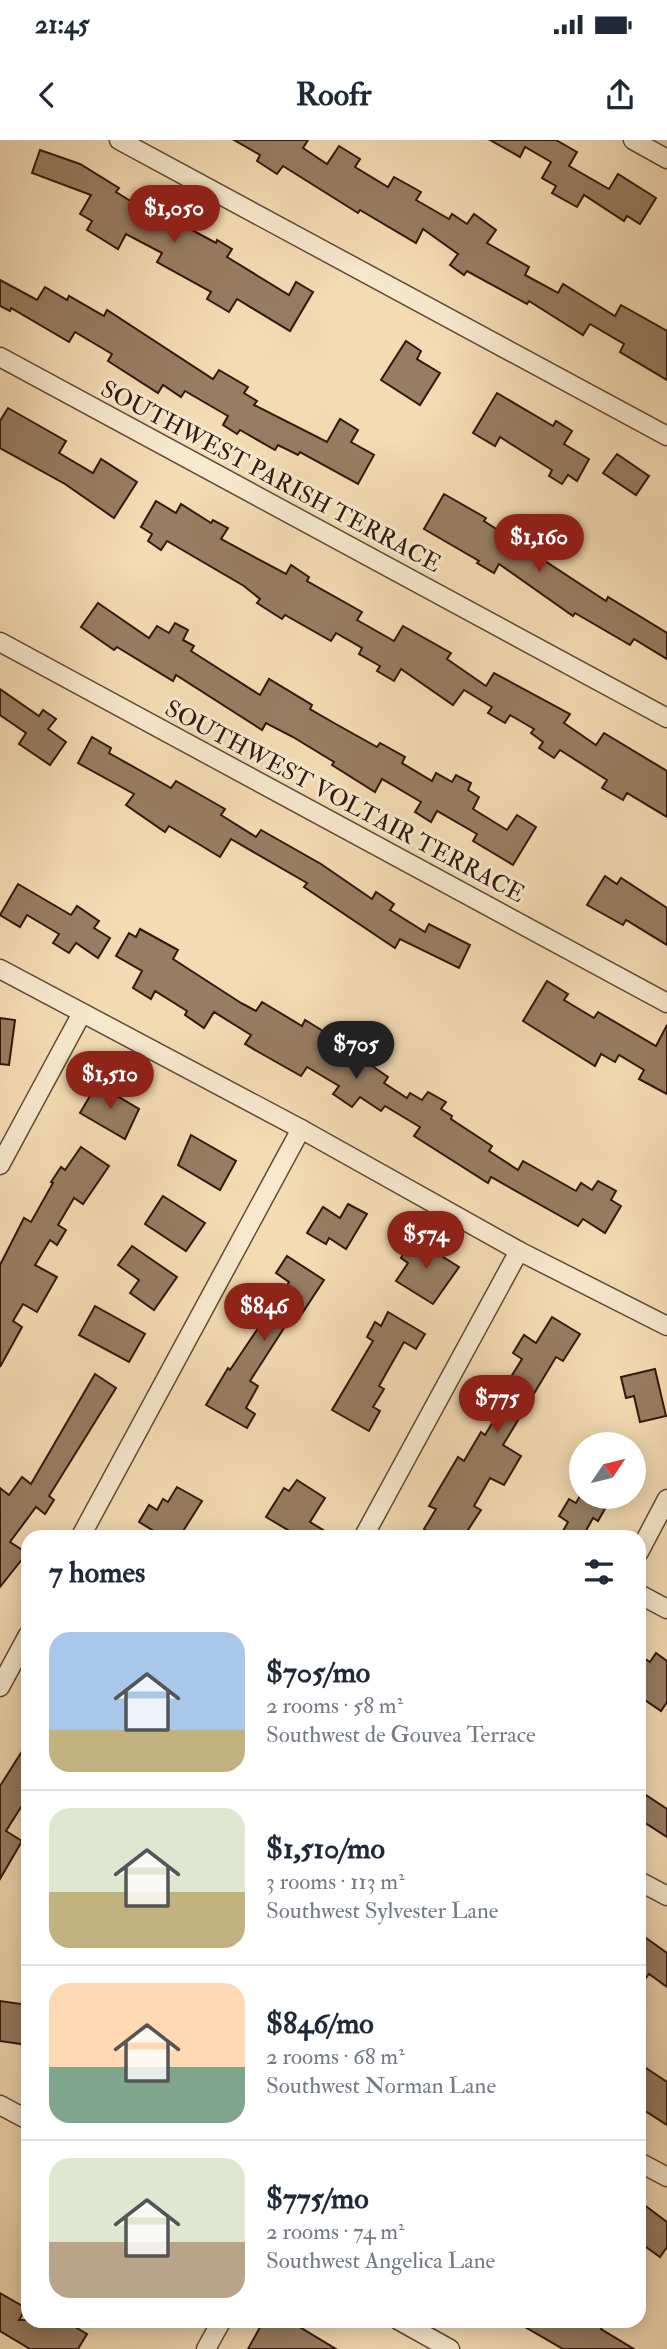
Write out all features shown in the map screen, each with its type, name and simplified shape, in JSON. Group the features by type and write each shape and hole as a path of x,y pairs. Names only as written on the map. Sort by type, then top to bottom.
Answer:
{"street":[{"path":"119,140 667,436"},
{"path":"633,140 667,159"},
{"name":"SOUTHWEST PARISH TERRACE","path":"0,357 667,718"},
{"name":"SOUTHWEST VOLTAIR TERRACE","path":"0,642 667,1003"},
{"path":"0,969 301,1129 519,1251 667,1326"},
{"path":"0,1165 82,1013"},
{"path":"84,1530 301,1129"},
{"path":"367,1530 519,1251"},
{"path":"646,1539 667,1499"},
{"path":"646,1598 667,1609"},
{"path":"0,1687 21,1648"},
{"path":"646,1885 667,1896"},
{"path":"0,2105 21,2116"},
{"path":"646,2166 667,2177"},
{"path":"206,2349 218,2328"},
{"path":"412,2328 450,2349"}],"building":[{"path":"234,140 308,140 303,148 327,164 339,146 360,159 355,167 388,187 394,177 421,192 416,200 449,219 452,214 467,224 474,214 496,230 487,243 529,267 525,275 558,293 563,284 615,316 621,305 667,331 667,380 620,352 624,344 590,324 583,335 529,301 527,304 467,271 464,275 450,265 458,254 423,229 416,243 360,210 358,213 283,166 277,174 257,161 260,155"},
{"path":"490,140 556,140 577,152 569,166 609,189 618,174 656,198 640,224 627,216 624,221 584,195 577,207 552,193 556,186 542,178 551,162 525,147 520,157"},
{"path":"40,150 80,164 119,188 116,192 142,208 140,212 176,232 181,224 216,243 217,240 232,249 227,257 289,295 296,282 313,292 290,331 237,299 229,312 207,299 211,292 157,262 162,253 126,234 118,249 87,230 92,221 80,214 91,195 32,173"},
{"path":"0,280 37,300 45,287 67,300 69,296 104,316 107,310 213,379 219,370 248,387 244,393 257,401 254,405 327,442 340,419 358,430 351,442 374,455 358,484 300,452 298,455 278,445 275,450 240,430 237,434 223,425 228,416 185,391 181,397 163,385 158,393 108,361 112,354 75,332 69,342 11,308 10,311 0,306"},
{"path":"406,341 421,351 417,359 440,373 420,405 381,380"},
{"path":"497,393 553,426 556,421 572,431 564,444 589,459 577,481 568,475 562,484 549,476 552,470 500,437 495,446 473,433"},
{"path":"8,408 66,441 59,453 93,473 101,459 137,482 114,518 65,484 0,448 0,421"},
{"path":"617,454 649,476 636,495 603,473"},
{"path":"444,494 486,518 484,521 606,601 608,597 667,633 667,659 634,639 630,645 575,613 573,616 499,564 494,573 477,563 479,561 424,529"},
{"path":"156,501 176,513 181,504 211,523 213,520 228,528 221,539 286,574 291,565 309,577 307,581 362,612 357,620 394,641 403,626 451,653 447,659 486,686 494,673 570,714 564,723 596,745 604,733 667,771 667,817 627,793 623,800 602,788 607,780 560,750 554,758 539,748 543,742 531,733 534,729 510,715 505,723 488,713 492,707 464,690 453,705 401,669 394,681 377,671 380,666 359,654 362,648 336,633 331,641 285,615 282,619 257,603 260,599 244,586 167,541 161,550 148,541 152,534 141,527"},
{"path":"98,603 149,638 157,626 169,633 175,623 188,630 183,640 194,646 191,651 260,695 269,679 312,705 310,709 334,723 377,747 380,743 405,757 402,763 432,781 436,773 452,782 456,775 471,783 468,790 479,797 473,809 507,830 517,815 536,827 513,865 473,841 477,834 437,811 431,822 415,812 421,802 382,779 375,792 293,737 266,723 262,730 176,675 173,681 117,647 114,650 81,627"},
{"path":"0,689 39,716 43,710 56,719 48,729 66,742 50,765 19,744 26,733 0,715"},
{"path":"92,737 111,748 109,753 171,788 176,781 225,809 221,815 256,837 261,830 321,864 372,899 376,892 394,904 390,910 425,932 429,924 470,945 459,968 400,939 395,948 304,887 307,883 231,839 220,857 169,826 165,832 126,805 134,794 78,763"},
{"path":"605,876 617,884 621,878 667,908 667,945 626,920 623,925 587,905"},
{"path":"18,884 71,915 77,906 99,921 94,928 110,938 98,958 76,943 69,953 53,943 59,934 27,915 20,927 0,915"},
{"path":"140,929 178,950 173,959 241,1003 256,1011 262,1002 302,1026 305,1020 323,1031 319,1038 357,1061 359,1057 388,1077 384,1083 407,1098 410,1093 422,1100 428,1092 446,1102 441,1109 452,1116 451,1119 492,1146 489,1151 518,1170 523,1161 576,1191 581,1183 592,1190 598,1181 616,1191 611,1200 621,1206 605,1233 583,1219 578,1226 491,1177 488,1183 414,1136 420,1127 385,1106 381,1111 360,1097 352,1107 333,1094 339,1086 307,1067 301,1076 245,1044 251,1035 214,1012 204,1028 185,1015 187,1011 155,991 151,999 133,988 142,971 116,956 129,933 136,937"},
{"path":"547,981 568,994 564,1000 594,1018 598,1012 656,1046 667,1025 667,1094 639,1079 644,1070 619,1055 615,1062 601,1054 595,1066 523,1021"},
{"path":"0,1018 15,1020 9,1065 0,1064"},
{"path":"97,1084 139,1109 125,1139 80,1113"},
{"path":"191,1135 236,1161 220,1190 178,1165"},
{"path":"81,1147 109,1166 83,1204 74,1198 58,1225 66,1230 57,1245 50,1240 35,1265 57,1277 37,1312 23,1304 13,1321 22,1327 0,1367 0,1265 24,1218 31,1222 61,1167 65,1170"},
{"path":"163,1196 205,1223 186,1251 145,1224"},
{"path":"348,1204 367,1214 346,1249 329,1238 326,1244 307,1233 323,1207 340,1218"},
{"path":"413,1238 459,1267 433,1304 396,1281 408,1263 401,1258"},
{"path":"132,1246 177,1277 154,1310 130,1293 139,1280 118,1265"},
{"path":"287,1256 324,1280 299,1318 293,1314 250,1381 258,1386 246,1408 255,1414 247,1428 206,1405 228,1368 230,1370 289,1282 276,1273"},
{"path":"95,1306 145,1334 129,1362 79,1335"},
{"path":"388,1312 425,1334 416,1349 404,1342 379,1386 384,1389 373,1407 380,1411 369,1431 332,1410 373,1341 367,1337 375,1322 381,1326"},
{"path":"552,1317 580,1334 563,1361 556,1357 503,1445 521,1456 504,1485 490,1478 474,1506 481,1510 468,1530 426,1530 436,1509 429,1506 458,1457 464,1461 481,1432 485,1435 505,1402 498,1398 522,1359 513,1353 524,1335 536,1343"},
{"path":"655,1369 666,1416 640,1422 634,1396 626,1398 621,1377"},
{"path":"95,1374 116,1388 49,1496 54,1500 45,1514 36,1507 10,1542 21,1549 21,1561 0,1587 0,1488 9,1495 22,1477 31,1484"},
{"path":"297,1480 325,1498 310,1522 323,1530 288,1530 266,1517 284,1488 289,1491"},
{"path":"177,1487 202,1501 184,1530 152,1530 139,1522 149,1505 157,1510 163,1499 168,1502"},
{"path":"569,1499 569,1509 605,1509 598,1521 593,1518 586,1530 564,1530 568,1522 559,1516"},
{"path":"656,1653 667,1661 667,1702 661,1711 646,1701 646,1659 650,1662"},
{"path":"21,1753 21,1807 6,1831 21,1843 0,1879 0,1786"},
{"path":"646,1795 667,1809 667,1837 646,1824"},
{"path":"646,1938 667,1953 667,1987 649,1974 646,1978"},
{"path":"0,2001 21,2004 21,2044 0,2041"},
{"path":"646,2068 667,2082 667,2125 646,2112"},
{"path":"646,2206 667,2222 667,2247 660,2257 646,2247"},
{"path":"0,2293 21,2305 21,2328 77,2328 87,2334 78,2349 30,2349 0,2331"},
{"path":"260,2328 301,2328 336,2349 248,2349"},
{"path":"527,2328 601,2328 634,2349 563,2349"}]}
